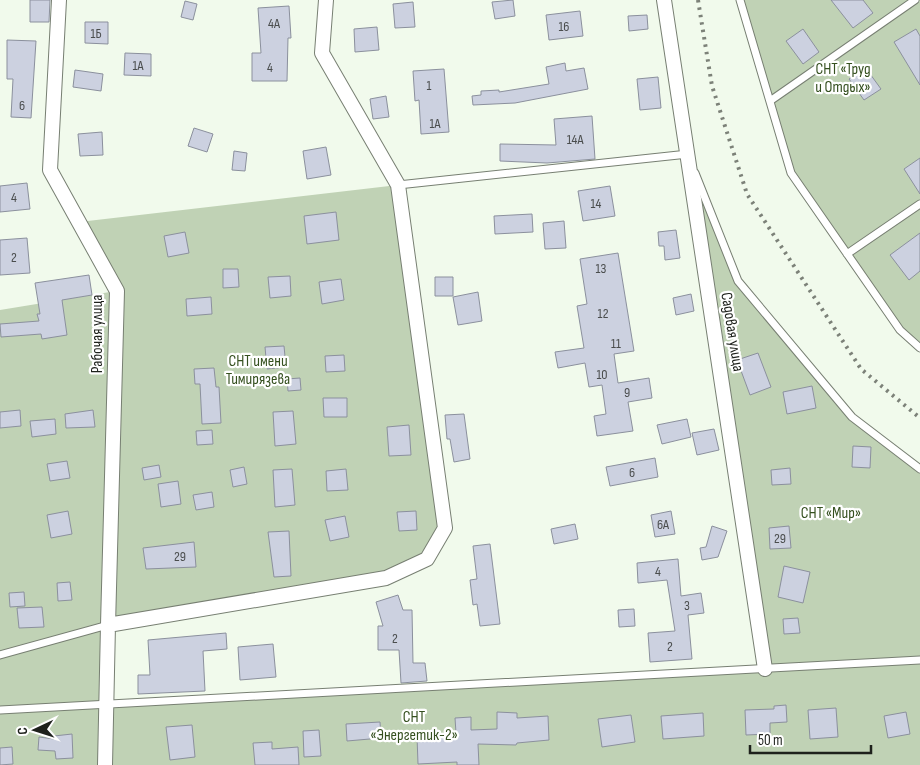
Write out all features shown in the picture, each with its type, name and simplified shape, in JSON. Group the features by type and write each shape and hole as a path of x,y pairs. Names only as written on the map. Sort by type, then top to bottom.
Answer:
{"street":[{"name":"Рабочая улица","path":"59,0 50,170 117,291 105,765"},
{"path":"108,625 386,578 427,559 445,528 398,185 322,53 326,0"},
{"name":"Садовая улица","path":"664,0 765,669"}],"lane":[{"path":"740,0 790,173 900,330 920,348"},
{"path":"770,101 915,0"},
{"path":"398,185 687,153 738,281 852,417 920,469"},
{"path":"847,254 920,204"},
{"path":"0,655 108,625"},
{"path":"0,710 920,660"}],"green space":[{"name":"СНТ «Труд и Отдых»","path":"740,0 920,0 920,348 900,330 791,173"},
{"path":"687,153 738,281 852,417 920,469 920,765 0,765 0,310 116,291 79,222 398,185 445,528 427,559 386,578 109,625 106,704 765,669"}],"building":[{"path":"30,0 50,0 49,22 30,22"},
{"path":"513,0 515,16 495,19 492,2"},
{"path":"831,0 863,0 873,13 853,28"},
{"path":"185,1 197,4 193,20 181,17"},
{"path":"413,2 415,27 395,28 393,4"},
{"path":"289,6 291,38 288,38 287,81 252,81 252,53 261,53 258,8"},
{"path":"580,11 583,36 549,40 546,15"},
{"path":"647,15 648,29 629,31 628,16"},
{"path":"85,22 108,22 108,44 85,43"},
{"path":"377,27 379,50 355,52 354,29"},
{"path":"803,29 819,52 803,64 786,41"},
{"path":"916,29 920,36 920,85 894,42"},
{"path":"7,40 36,41 31,118 11,117 13,79 7,79"},
{"path":"125,53 151,54 151,76 124,75"},
{"path":"565,63 566,71 584,68 588,89 515,103 473,105 472,96 481,95 481,91 499,90 499,92 549,84 546,67"},
{"path":"865,67 881,89 864,100 849,79"},
{"path":"444,69 449,132 421,134 419,100 415,101 413,71"},
{"path":"75,70 103,74 101,91 73,87"},
{"path":"658,77 661,108 640,110 637,79"},
{"path":"386,96 389,117 373,119 370,99"},
{"path":"592,116 595,159 547,163 500,161 500,144 556,145 554,119"},
{"path":"194,128 213,134 207,152 188,146"},
{"path":"102,132 103,155 80,156 78,134"},
{"path":"326,147 331,175 307,179 303,151"},
{"path":"234,151 247,153 245,171 232,170"},
{"path":"920,158 920,194 904,169"},
{"path":"27,183 30,209 0,212 0,186"},
{"path":"610,186 615,216 583,221 578,191"},
{"path":"336,212 339,240 307,244 304,216"},
{"path":"532,214 533,232 495,234 494,216"},
{"path":"564,221 566,248 545,249 543,223"},
{"path":"676,230 680,258 665,260 664,246 659,246 658,232"},
{"path":"185,232 189,253 168,257 164,236"},
{"path":"920,233 920,271 909,280 890,255"},
{"path":"27,238 30,273 0,275 0,240"},
{"path":"618,253 634,351 614,354 618,383 649,378 652,398 628,402 633,431 597,436 594,416 606,414 602,385 589,387 585,363 558,368 555,352 584,348 577,306 587,304 580,259"},
{"path":"223,269 238,269 239,287 223,288"},
{"path":"89,275 92,295 62,300 67,335 42,339 41,334 1,337 0,324 39,321 37,314 40,314 35,283"},
{"path":"290,276 291,296 270,298 268,277"},
{"path":"435,277 453,277 453,296 435,296"},
{"path":"341,279 344,300 322,304 319,282"},
{"path":"478,292 482,321 458,325 453,297"},
{"path":"691,294 694,311 676,315 673,298"},
{"path":"211,297 212,314 187,316 186,299"},
{"path":"284,346 286,367 267,369 265,347"},
{"path":"758,353 771,387 750,395 737,360"},
{"path":"344,355 345,371 326,372 325,356"},
{"path":"214,368 216,387 219,387 221,423 202,424 200,384 195,384 194,369"},
{"path":"300,378 301,390 288,391 287,379"},
{"path":"812,386 816,408 787,414 783,392"},
{"path":"323,398 347,398 347,417 324,417"},
{"path":"20,410 21,426 0,428 0,412"},
{"path":"93,410 95,427 66,428 65,414"},
{"path":"293,411 296,444 275,446 273,412"},
{"path":"464,414 470,459 454,462 450,439 447,439 445,415"},
{"path":"55,419 56,434 32,437 30,421"},
{"path":"687,419 691,437 662,444 657,425"},
{"path":"409,425 411,455 389,456 387,427"},
{"path":"714,429 719,450 697,455 692,433"},
{"path":"212,430 213,444 197,445 196,431"},
{"path":"853,446 871,447 870,468 852,467"},
{"path":"655,458 658,477 610,486 606,467"},
{"path":"67,461 70,478 50,481 47,464"},
{"path":"159,465 161,477 144,480 142,468"},
{"path":"244,467 247,484 233,487 230,470"},
{"path":"790,468 791,484 772,485 771,470"},
{"path":"292,469 295,505 275,507 273,470"},
{"path":"346,469 348,490 327,491 326,471"},
{"path":"178,481 181,504 161,507 158,484"},
{"path":"212,492 214,507 196,510 193,495"},
{"path":"68,511 72,534 51,538 47,515"},
{"path":"416,511 417,530 399,531 397,512"},
{"path":"671,511 675,534 655,537 651,515"},
{"path":"345,516 349,537 330,541 325,520"},
{"path":"575,524 578,539 554,544 551,529"},
{"path":"712,526 727,531 718,557 702,560 700,548 706,547"},
{"path":"789,526 791,548 770,549 769,528"},
{"path":"289,531 291,576 274,577 268,532"},
{"path":"194,542 196,567 146,569 143,548"},
{"path":"490,544 500,624 480,626 477,604 473,605 470,580 477,579 473,546"},
{"path":"678,559 681,596 701,593 704,613 688,615 692,659 650,662 648,633 675,631 667,580 638,583 637,563"},
{"path":"784,566 810,572 803,603 778,597"},
{"path":"70,582 72,600 58,601 57,583"},
{"path":"24,592 25,606 10,607 9,593"},
{"path":"398,595 403,610 412,610 413,663 425,663 427,681 401,683 399,650 378,650 378,626 383,626 376,602"},
{"path":"42,607 44,627 19,628 17,608"},
{"path":"634,609 635,626 619,627 618,610"},
{"path":"798,618 800,633 784,634 783,619"},
{"path":"226,633 227,649 203,651 205,691 138,694 138,675 150,675 148,640"},
{"path":"273,644 276,677 240,680 238,647"},
{"path":"786,705 787,722 770,723 770,734 746,735 745,710 774,709 774,706"},
{"path":"836,708 838,737 810,739 808,710"},
{"path":"497,712 517,713 517,718 548,716 549,740 517,743 516,745 478,744 479,765 457,765 457,762 418,764 417,736 456,733 455,718 471,717 471,730 497,729"},
{"path":"906,712 910,734 888,738 884,716"},
{"path":"703,713 704,736 663,739 661,716"},
{"path":"631,715 635,742 602,747 598,719"},
{"path":"380,722 381,738 347,741 346,724"},
{"path":"192,725 195,757 170,760 166,727"},
{"path":"319,730 321,756 304,757 303,731"},
{"path":"72,734 73,758 56,759 55,751 38,750 39,737 54,739 54,736"},
{"path":"272,742 272,749 298,747 299,765 255,765 253,743"},
{"path":"12,747 13,764 0,765 0,748"}],"railway":[{"path":"698,0 712,86 747,194 861,369 920,418"}],"park label":[{"name":"СНТ имени Тимирязева","path":"258,370"},
{"name":"СНТ «Мир»","path":"831,513"},
{"name":"СНТ «Энергетик-2»","path":"414,726"}]}
